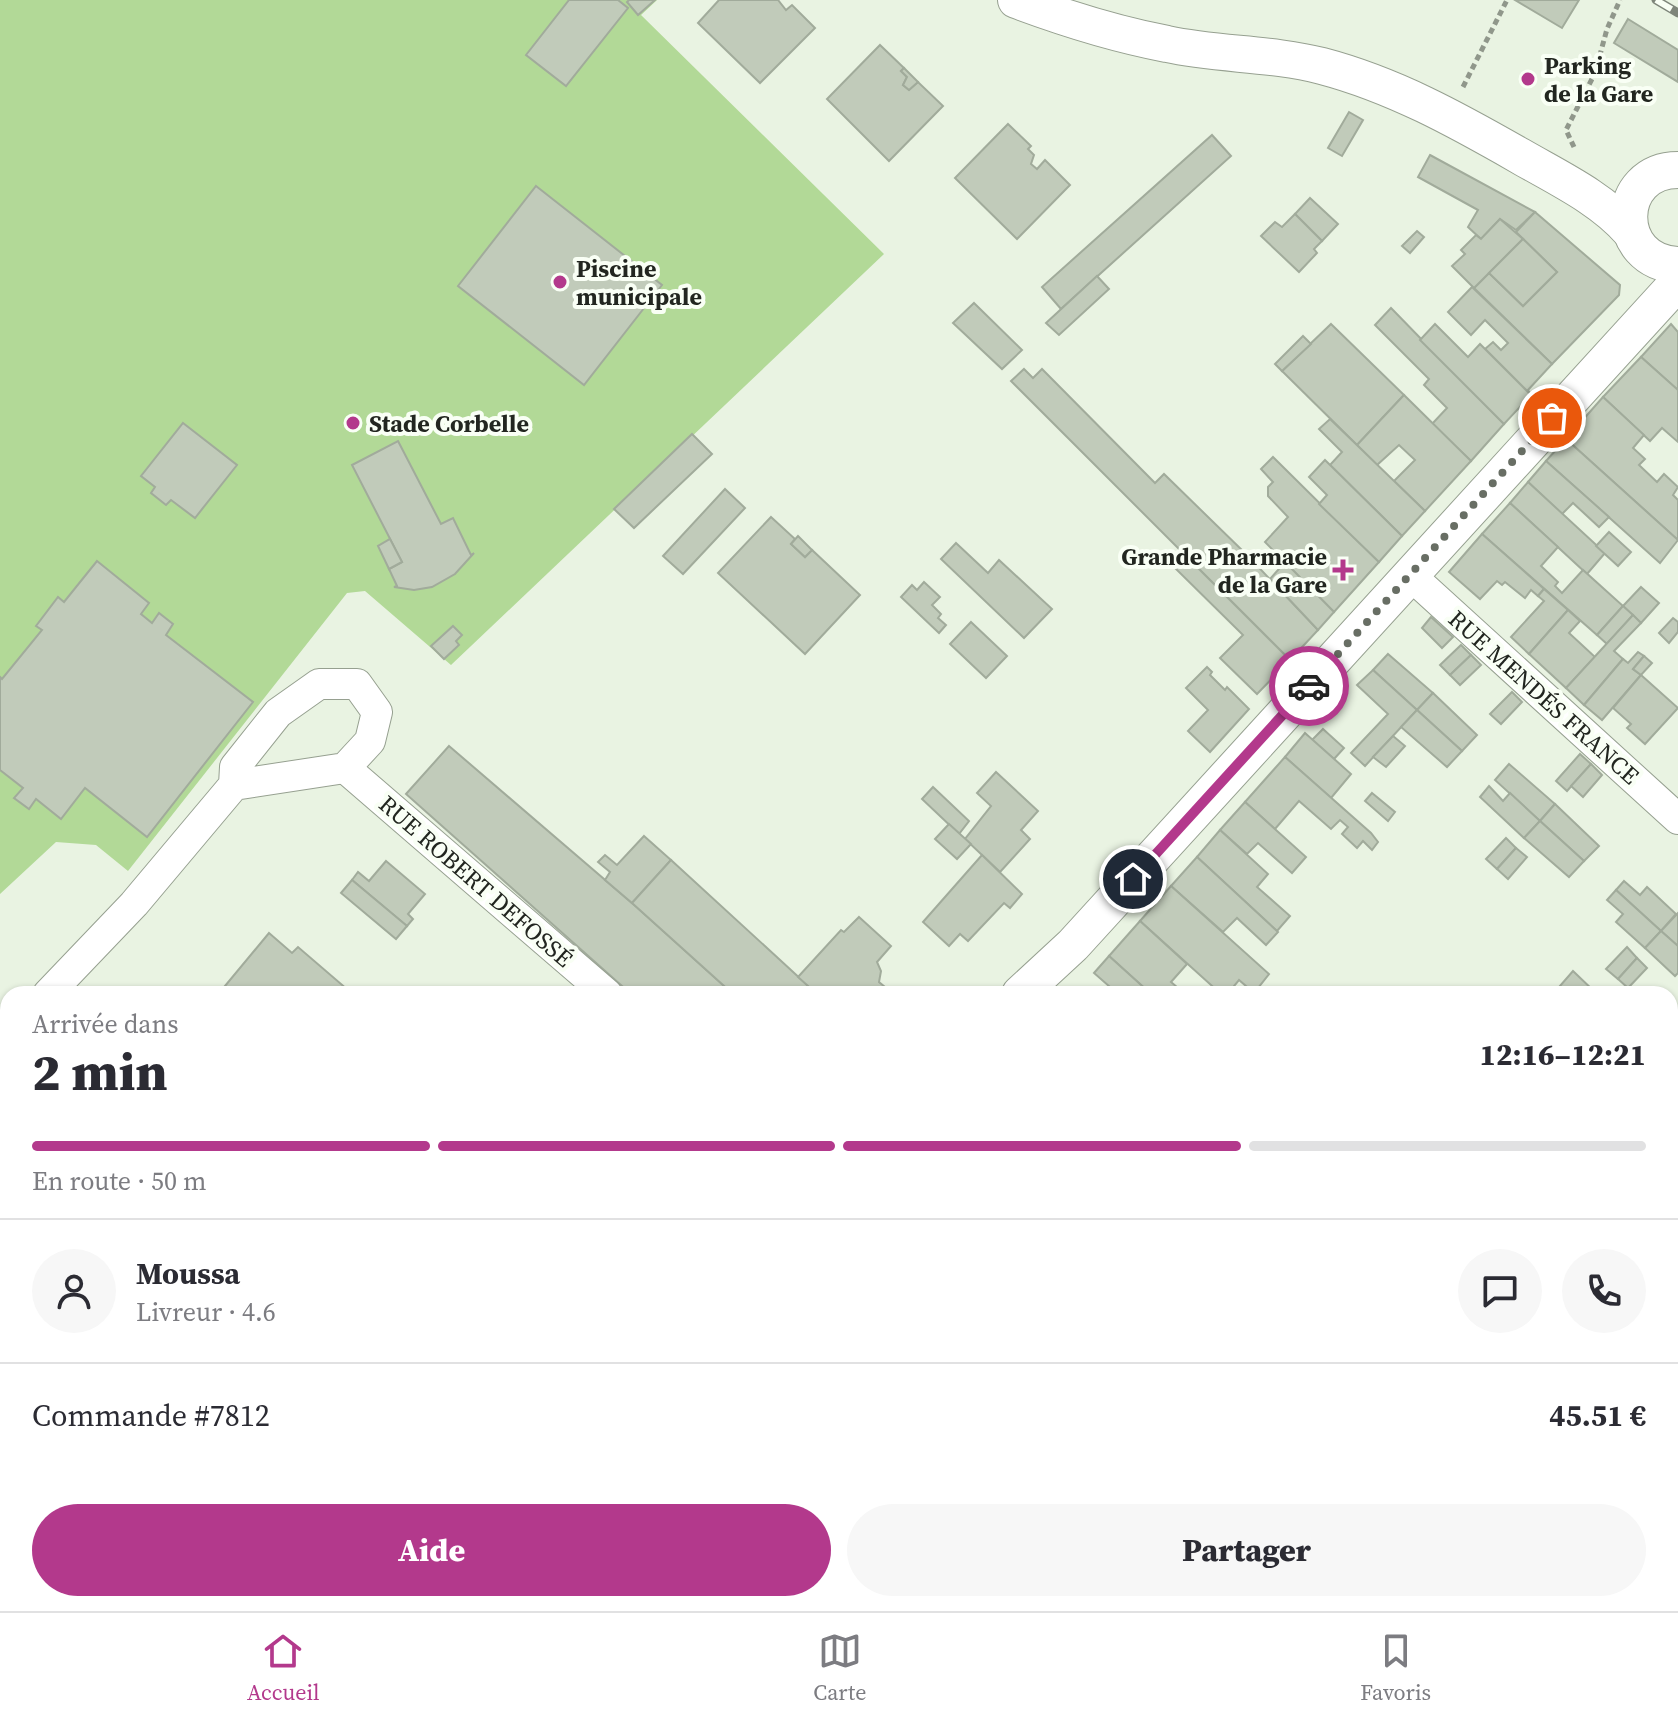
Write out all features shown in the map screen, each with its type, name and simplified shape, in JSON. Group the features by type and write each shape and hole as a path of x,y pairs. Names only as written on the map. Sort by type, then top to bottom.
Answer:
{"street":[{"path":"1016,0 1057,16 1168,45 1266,55 1357,76 1448,116 1571,185 1618,217 1651,250"},
{"path":"1571,185 1644,182 1667,170 1678,170"},
{"path":"1634,328 1647,281 1651,250 1630,204 1644,182"},
{"path":"1029,986 1073,945 1678,282"},
{"name":"RUE MENDÉS FRANCE","path":"1409,574 1678,819"},
{"path":"56,986 134,904 234,785 235,767 278,713 319,684 357,684 377,712 370,741 345,768 234,785"},
{"name":"RUE ROBERT DEFOSSÉ","path":"345,768 598,986"}],"path":[{"path":"1448,116 1507,0"},
{"path":"1571,185 1580,161 1566,130 1595,73 1607,29 1620,0"}],"green space":[{"name":"Stade Corbelle","path":"0,0 657,0 641,15 884,254 451,665 365,591 347,593 128,871 96,845 56,842 0,894"}],"building":[{"path":"569,0 618,0 628,8 566,86 526,55"},
{"path":"655,0 638,15 627,2"},
{"path":"719,0 778,0 786,10 792,5 815,28 760,83 698,23"},
{"path":"1515,0 1579,0 1562,28"},
{"path":"1628,19 1678,50 1678,82 1614,43"},
{"path":"880,45 904,68 901,71 907,77 903,85 909,90 918,82 943,106 889,161 827,99"},
{"path":"904,68 918,82 909,90 903,85 907,77 901,71"},
{"path":"1349,112 1363,120 1342,156 1328,148"},
{"path":"1008,124 1031,146 1028,149 1034,155 1031,164 1037,169 1045,160 1070,185 1017,239 955,178"},
{"path":"1212,135 1231,156 1061,309 1042,287"},
{"path":"1430,155 1535,212 1516,230 1500,219 1481,239 1468,227 1478,210 1418,177"},
{"path":"536,186 662,285 584,385 458,286"},
{"path":"1310,198 1338,224 1322,241 1295,214"},
{"path":"1535,212 1620,285 1619,295 1552,364 1474,288 1489,273 1523,306 1557,272 1516,232"},
{"path":"1295,214 1322,241 1314,249 1317,253 1299,272 1261,236 1275,222 1282,227"},
{"path":"1500,219 1523,239 1474,288 1452,266 1465,254 1461,250 1476,235 1481,239"},
{"path":"1417,231 1424,237 1410,253 1402,246"},
{"path":"1523,239 1557,272 1523,306 1489,273"},
{"path":"1097,276 1109,289 1059,335 1046,323"},
{"path":"1472,287 1552,364 1528,390 1531,395 1485,349 1493,342 1501,350 1508,343 1485,320 1471,335 1448,312"},
{"path":"974,303 1022,350 1002,369 953,323"},
{"path":"1391,308 1504,424 1471,461 1432,424 1447,408 1424,385 1429,379 1375,325"},
{"path":"1331,324 1404,395 1357,445 1282,371"},
{"path":"1435,324 1468,357 1480,344 1531,395 1504,424 1420,340"},
{"path":"1671,324 1678,332 1678,390 1641,357"},
{"path":"1303,336 1311,344 1282,371 1275,364"},
{"path":"1641,357 1678,390 1678,442 1662,428 1650,441 1603,397"},
{"path":"1024,369 1033,378 1042,369 1155,483 1164,474 1318,630 1290,660 1011,381"},
{"path":"1404,395 1471,461 1425,511 1394,481 1415,460 1399,445 1377,465 1357,445"},
{"path":"1603,397 1644,435 1633,448 1645,459 1639,465 1657,482 1664,474 1678,487 1673,495 1678,500 1678,540 1566,439"},
{"path":"1330,419 1425,511 1402,536 1330,465 1342,452 1319,429"},
{"path":"183,423 237,465 195,518 171,500 166,505 151,493 155,487 141,476"},
{"path":"692,434 712,454 634,528 614,509"},
{"path":"1566,439 1678,540 1660,563 1546,461"},
{"path":"398,441 441,524 453,518 471,555 474,553 455,574 432,587 414,590 394,587 397,586 389,569 402,562 352,465"},
{"path":"1273,457 1379,562 1334,612 1265,542 1288,517 1268,496 1268,487 1273,482 1261,469"},
{"path":"1325,460 1402,536 1379,562 1319,504 1327,495 1309,477"},
{"path":"1546,461 1609,517 1599,527 1573,503 1562,514 1528,482"},
{"path":"1528,482 1605,553 1587,574 1510,503"},
{"path":"725,489 745,508 683,574 663,556"},
{"path":"1510,503 1558,547 1541,566 1558,582 1555,586 1562,593 1583,570 1623,606 1597,635 1482,534"},
{"path":"771,517 795,539 791,544 805,557 812,550 860,595 805,654 718,573"},
{"path":"1609,532 1631,552 1618,566 1596,546"},
{"path":"1482,534 1544,589 1538,596 1531,590 1525,598 1505,582 1502,585 1497,581 1480,599 1449,572"},
{"path":"798,536 812,550 805,557 791,544"},
{"path":"390,539 402,562 389,569 378,546"},
{"path":"956,543 988,573 999,560 1052,609 1024,638 941,559"},
{"path":"1187,557 1290,660 1257,694 1220,658 1243,635 1176,569"},
{"path":"97,561 149,603 141,614 152,623 159,613 173,624 166,635 253,702 147,837 85,788 61,819 36,799 29,809 14,798 23,788 0,770 0,677 2,679 42,630 36,626 58,597 64,602"},
{"path":"1285,562 1334,612 1318,630 1270,579"},
{"path":"924,582 940,597 932,605 941,614 938,618 946,625 939,633 901,597 912,585 917,590"},
{"path":"1641,587 1659,603 1641,623 1623,606"},
{"path":"1544,589 1568,610 1529,654 1511,637 1544,601 1538,596"},
{"path":"1623,606 1633,615 1607,644 1597,635"},
{"path":"1568,610 1580,621 1569,633 1595,657 1566,688 1529,654"},
{"path":"1633,615 1641,623 1614,651 1623,659 1584,705 1566,688"},
{"path":"1431,617 1453,637 1442,648 1422,628"},
{"path":"1673,618 1678,622 1678,632 1669,643 1659,633"},
{"path":"971,622 1007,656 986,678 950,644"},
{"path":"453,626 462,635 456,641 459,645 444,659 431,646"},
{"path":"1461,645 1471,655 1450,675 1440,665"},
{"path":"1638,652 1644,656 1633,669 1641,675 1602,720 1584,705 1623,659 1628,663"},
{"path":"1388,654 1433,693 1417,710 1373,670"},
{"path":"1471,655 1481,665 1460,685 1450,675"},
{"path":"1644,656 1652,663 1641,675 1633,669"},
{"path":"1207,667 1212,672 1210,675 1225,690 1227,687 1249,709 1210,752 1188,731 1208,710 1186,688"},
{"path":"1373,670 1417,710 1365,766 1351,753 1388,714 1357,685"},
{"path":"1641,675 1678,708 1645,744 1627,728 1631,724 1613,708"},
{"path":"1512,692 1522,702 1501,724 1490,714"},
{"path":"1433,693 1477,735 1462,751 1417,710"},
{"path":"1417,710 1462,751 1447,767 1401,727"},
{"path":"1323,729 1344,748 1334,759 1312,740"},
{"path":"1305,733 1351,774 1331,798 1285,757"},
{"path":"1393,736 1405,746 1386,767 1373,757"},
{"path":"449,746 724,986 622,986 406,794"},
{"path":"1580,754 1591,764 1567,791 1556,781"},
{"path":"1285,757 1371,833 1378,842 1372,850 1363,841 1357,848 1342,834 1348,827 1340,820 1331,829 1299,801 1275,829 1245,802"},
{"path":"1509,764 1555,804 1540,821 1495,780"},
{"path":"1591,764 1602,775 1583,797 1571,786"},
{"path":"996,772 1038,811 1021,830 1030,839 1000,872 965,839 991,806 977,793"},
{"path":"1489,786 1503,801 1510,793 1540,821 1524,838 1480,797"},
{"path":"933,787 969,821 959,834 922,799"},
{"path":"1372,793 1395,812 1388,821 1365,801"},
{"path":"1245,802 1306,857 1292,873 1258,843 1247,854 1220,830"},
{"path":"1555,804 1599,846 1584,861 1540,821"},
{"path":"1540,821 1584,861 1569,877 1524,838"},
{"path":"949,824 971,844 957,859 935,839"},
{"path":"1220,830 1268,874 1257,887 1290,916 1277,931 1197,857"},
{"path":"644,836 671,860 632,903 605,880 610,872 598,862 605,855 617,865"},
{"path":"1506,838 1516,848 1497,869 1486,859"},
{"path":"1516,848 1527,857 1508,879 1497,869"},
{"path":"982,855 1022,894 1010,908 1004,903 968,941 960,934 949,946 923,922"},
{"path":"1197,857 1278,932 1266,945 1237,918 1223,932 1171,886"},
{"path":"671,860 808,986 724,986 632,903"},
{"path":"386,861 425,894 408,914 413,919 407,926 352,880 358,872 369,881"},
{"path":"352,880 407,926 396,939 341,893"},
{"path":"1624,881 1640,895 1647,887 1676,914 1661,931 1616,890"},
{"path":"1171,886 1269,974 1260,986 1246,986 1239,980 1234,986 1212,986 1140,921"},
{"path":"1616,890 1661,931 1645,948 1616,922 1623,914 1607,900"},
{"path":"1678,913 1678,946 1661,931"},
{"path":"859,917 891,946 877,962 881,971 879,982 884,986 808,986 798,977 841,930 844,932"},
{"path":"1140,921 1187,964 1171,982 1176,986 1142,986 1109,956"},
{"path":"1661,931 1678,946 1678,973 1675,976 1645,948"},
{"path":"269,933 292,953 298,947 343,986 225,986"},
{"path":"1627,947 1637,958 1618,979 1606,969"},
{"path":"1109,956 1142,986 1109,986 1094,973"},
{"path":"1637,958 1647,968 1630,986 1618,979"},
{"path":"1573,971 1589,986 1560,986"}],"railway":[{"path":"1656,0 1678,13"}],"way so far":[{"path":"1309,686 1552,418"}],"place":[{"name":"Parking de la Gare","path":"1528,79"},
{"name":"Piscine municipale","path":"560,282"},
{"name":"Stade Corbelle","path":"353,423"},
{"name":"Grande Pharmacie de la Gare","path":"1343,570"}],"route":[{"path":"1133,879 1309,686"}]}
